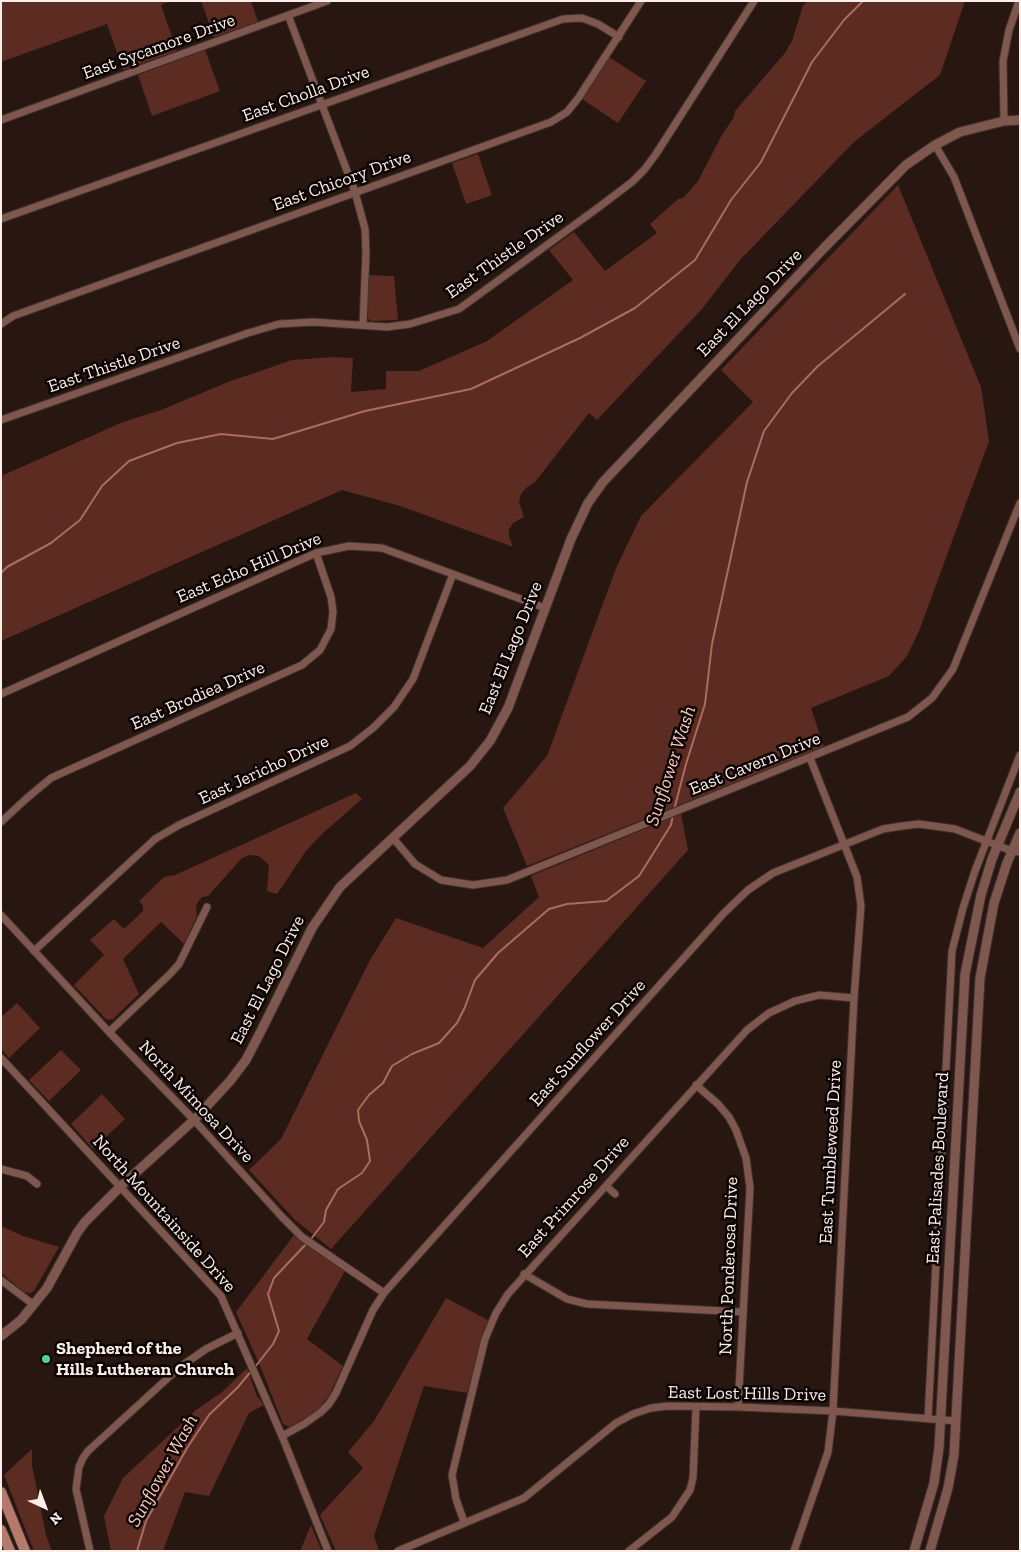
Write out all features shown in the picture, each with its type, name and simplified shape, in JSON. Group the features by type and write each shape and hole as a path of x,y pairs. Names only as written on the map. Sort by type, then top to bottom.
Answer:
{"main road":[{"path":"1,1492 25,1551"},
{"path":"1,1530 10,1551"}],"street":[{"name":"East Sycamore Drive","path":"1,120 327,1"},
{"name":"East Chicory Drive","path":"1,324 13,316 559,118 567,112 579,97 641,1"},
{"name":"East Thistle Drive","path":"1,420 279,324 313,322 387,327 410,324 459,309 632,182 644,170 754,1"},
{"path":"1004,120 1003,61 1009,30 1020,1"},
{"path":"288,15 355,192 365,229 363,324"},
{"name":"East Cholla Drive","path":"1,219 562,19 582,18 598,24 619,37"},
{"name":"East El Lago Drive","path":"1,1336 21,1320 34,1305 85,1222 121,1186 194,1120 230,1081 246,1060 312,928 330,899 340,887 470,766 490,742 508,708 580,521 588,503 603,482 895,176 935,144 972,128 1004,120 1020,120"},
{"path":"935,144 954,178 1020,349"},
{"name":"East Cavern Drive","path":"393,838 415,864 441,880 473,885 507,880 908,717 932,698 953,669 1020,503"},
{"name":"East Echo Hill Drive","path":"1,694 316,553 349,546 382,548 545,608"},
{"name":"East Brodiea Drive","path":"1,822 26,798 51,778 302,665 320,650 331,630 333,612 331,597 316,553"},
{"name":"East Jericho Drive","path":"34,952 155,839 179,825 350,746 373,728 394,707 413,679 453,574"},
{"path":"928,1418 952,952 962,908 1020,755"},
{"name":"East Tumbleweed Drive","path":"794,1551 828,1452 833,1411 854,998 861,906 857,877 810,758"},
{"name":"East Palisades Boulevard","path":"914,1551 934,1483 939,1448 965,974 981,895 1020,792"},
{"name":"East Sunflower Drive","path":"282,1436 304,1424 329,1404 336,1393 369,1318 384,1293 724,913 748,890 773,873 883,829 919,824 955,829 1016,852 1020,858"},
{"name":"East Palisades Boulevard","path":"930,1551 948,1488 954,1455 980,978 994,903 1016,852 1020,833"},
{"path":"109,1032 170,974 178,964 207,907"},
{"name":"North Mimosa Drive","path":"1,915 109,1032 194,1120 282,1218 302,1237 384,1293"},
{"name":"East Primrose Drive","path":"464,1522 456,1499 452,1475 486,1339 496,1313 508,1294 524,1274 747,1030 769,1013 795,1001 819,995 854,998"},
{"name":"North Mountainside Drive","path":"1,1058 218,1292 228,1310 282,1436 328,1551"},
{"name":"North Ponderosa Drive","path":"696,1085 718,1104 729,1117 736,1130 746,1158 750,1188 738,1407"},
{"path":"1,1169 27,1176 37,1184"},
{"path":"606,1186 615,1194"},
{"path":"524,1274 567,1299 587,1304 743,1312"},
{"path":"1,1280 34,1305"},
{"path":"90,1551 76,1489 78,1467 88,1451 180,1367 206,1348 238,1334"},
{"name":"East Lost Hills Drive","path":"398,1551 524,1498 616,1423 650,1408 668,1406 738,1407 833,1411 956,1421"},
{"path":"629,1551 672,1517 690,1490 693,1478 696,1407"}],"shaded area":[{"path":"1,1 171,1 161,5 177,51 123,70 107,24 1,62"},
{"path":"201,1 251,1 258,22 214,37"},
{"path":"807,1 965,1 940,75 854,142 740,260 702,309 597,420 589,413 535,482 521,494 519,502 524,517 513,523 509,530 513,547 400,506 342,490 1,641 1,476 123,422 161,410 228,382 292,360 333,357 353,358 351,392 386,389 386,371 419,371 487,341 573,280 549,250 574,232 605,271 657,233 650,224 678,199 683,198 698,181 722,135 734,117 735,111 785,53 792,41 803,6"},
{"path":"205,50 220,91 152,116 138,75"},
{"path":"609,57 646,81 618,123 582,99"},
{"path":"478,154 492,195 466,204 452,163"},
{"path":"898,185 981,387 989,441 919,631 907,656 889,676 811,708 824,747 527,866 503,808 547,756 616,568 641,516 753,402 721,370"},
{"path":"367,275 394,276 398,320 371,321 367,318 365,315"},
{"path":"356,793 362,799 322,834 306,851 277,894 267,891 269,865 259,856 250,855 242,858 208,896 202,897 198,902 196,907 197,916 184,944 161,922 123,959 139,994 113,1019 106,1019 74,985 104,955 90,940 114,919 124,929 143,911 143,906 139,901 164,877 175,875"},
{"path":"681,814 688,850 331,1249 295,1220 249,1170 281,1139 370,960 396,918 483,948 539,897 531,876"},
{"path":"17,1003 40,1028 9,1058 1,1049 1,1017"},
{"path":"61,1050 81,1070 49,1101 29,1080"},
{"path":"102,1094 125,1119 93,1149 71,1124"},
{"path":"1,1226 23,1236 59,1247 34,1291 30,1293 24,1292 1,1273"},
{"path":"294,1235 345,1271 307,1339 343,1366 330,1394 322,1405 314,1413 290,1427 283,1424 236,1312"},
{"path":"446,1298 488,1320 468,1393 424,1386 374,1536 379,1551 336,1551 320,1515 363,1468 348,1452 374,1421"},
{"path":"247,1368 257,1396 264,1405 249,1413 209,1496 185,1492 163,1551 111,1551 104,1516 123,1478 196,1410 222,1392"},
{"path":"32,1449 32,1465 46,1535 52,1551 34,1551 4,1475"},
{"path":"311,1525 322,1551 300,1551"}],"waterway":[{"path":"1,573 7,567 51,543 80,520 102,486 129,461 177,443 221,434 273,439 365,411 471,389 580,338 635,308 695,260 731,200 761,162 812,62 844,20 863,1"},
{"name":"Sunflower Wash","path":"674,810 705,704 712,644 747,482 764,431 792,393 818,366 905,294"},
{"name":"Sunflower Wash","path":"311,1239 324,1222 326,1210 338,1189 362,1173 370,1161 367,1140 359,1121 358,1110 369,1095 383,1083 392,1066 412,1054 439,1043 457,1023 475,980 498,953 549,909 567,904 606,901 639,876 671,825 673,814"},
{"name":"Sunflower Wash","path":"255,1367 273,1344 279,1331 268,1294 274,1278 307,1243"},
{"name":"Sunflower Wash","path":"137,1551 146,1521 187,1448 209,1415 238,1387 252,1370"}],"place":[{"name":"Shepherd of the Hills Lutheran Church","path":"46,1359"}]}
